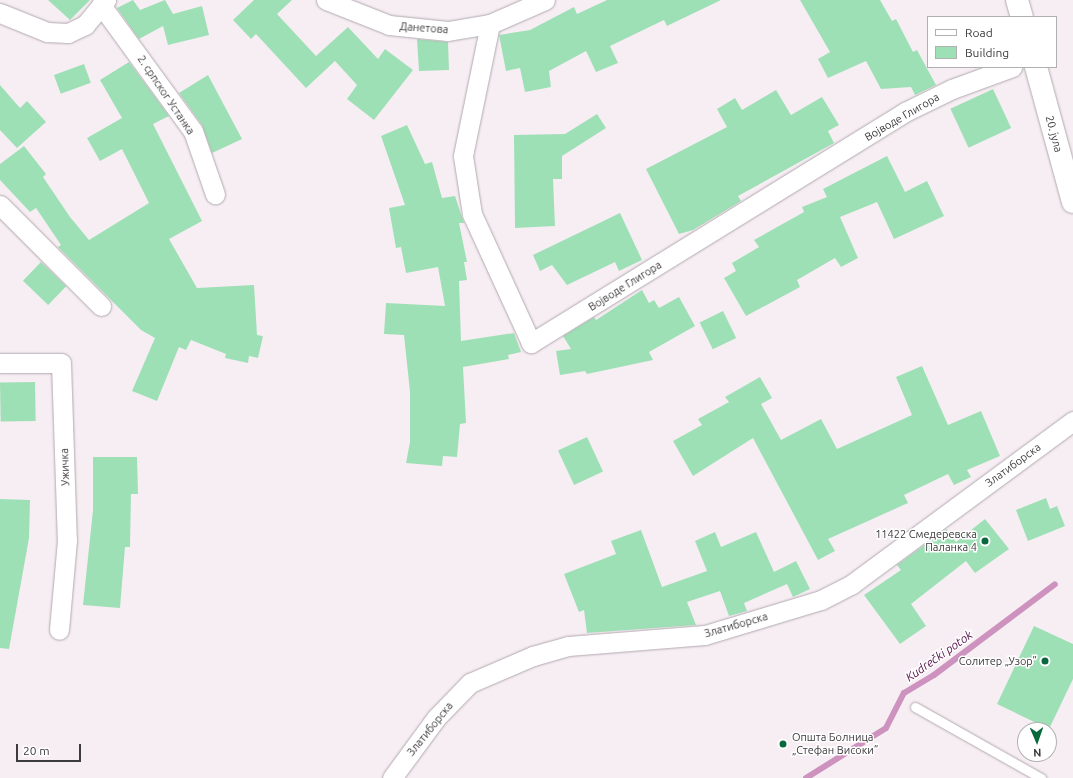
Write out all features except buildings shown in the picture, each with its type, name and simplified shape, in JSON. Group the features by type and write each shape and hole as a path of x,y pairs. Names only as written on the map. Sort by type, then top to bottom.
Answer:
{"main road":[{"path":"1017,0 1022,16"},
{"name":"20. јула","path":"1036,68 1073,202"}],"street":[{"name":"Данетова","path":"326,0 389,26 448,31 490,24 545,0"},
{"path":"0,13 47,32 68,33 85,24 104,3"},
{"name":"2. српског Устанка","path":"104,3 193,131 215,194"},
{"name":"Војводе Глигора","path":"490,24 464,156 472,214 531,343 894,118 952,88 1009,68"},
{"path":"0,205 101,306"},
{"name":"Ужичка","path":"0,362 61,364 67,540 59,630"},
{"name":"Златиборска","path":"392,778 436,718 470,683 532,656 568,646 705,635 821,600 852,584 1073,421"}],"lane":[{"path":"915,707 1040,778"}],"waterway":[{"name":"Kudrečki potok","path":"806,778 886,728 904,693 934,675 1055,584"}],"place":[{"name":"11422 Смедеревска Паланка 4","path":"985,541"},
{"name":"Солитер „Узор”","path":"1045,661"},
{"name":"Општа Болница „Стефан Високи”","path":"783,744"}]}
